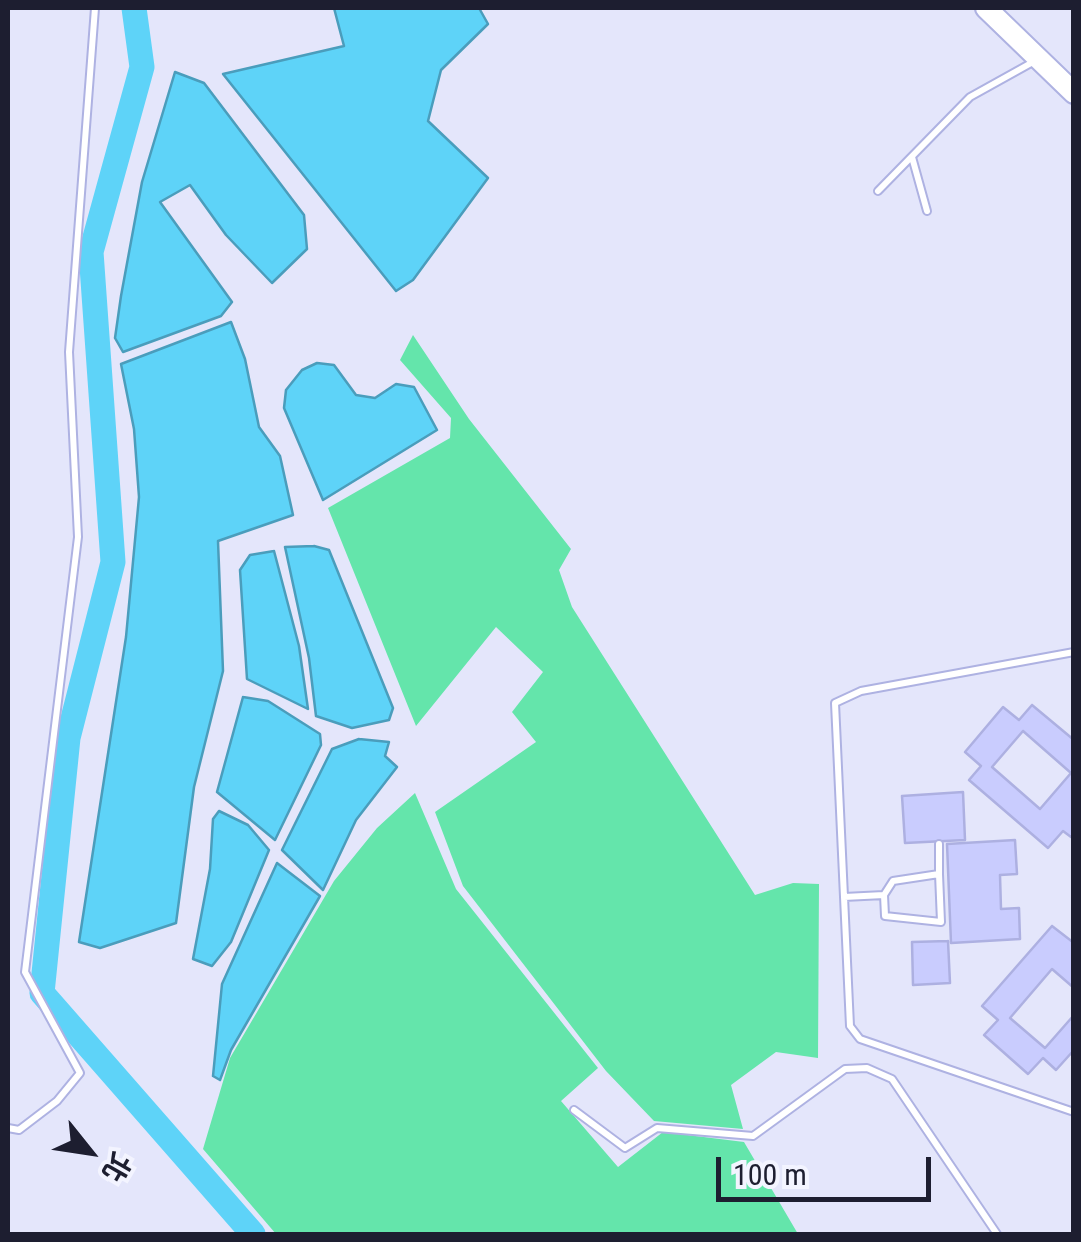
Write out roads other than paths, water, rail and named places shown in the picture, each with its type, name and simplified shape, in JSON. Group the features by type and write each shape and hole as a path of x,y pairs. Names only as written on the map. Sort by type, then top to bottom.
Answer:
{"main road":[{"path":"986,8 1074,94"},
{"path":"1004,8 1074,75"}],"lane":[{"path":"8,1128 19,1130 57,1101 80,1072 24,972 78,537 69,352 95,8"},
{"path":"878,191 970,96 1038,59"},
{"path":"912,156 927,211"},
{"path":"1074,652 862,691 835,703 850,1026 860,1039 1074,1112"},
{"path":"939,844 941,922 885,916 884,895 893,881 939,874"},
{"path":"844,897 884,895"},
{"path":"574,1110 625,1148 657,1128 753,1136 845,1068 866,1068 892,1079 997,1234"}],"water":[{"path":"334,8 479,8 488,24 441,70 428,121 488,178 413,280 396,291 223,74 344,46"},
{"path":"175,72 204,83 304,215 307,249 272,283 226,235 190,185 160,202 232,302 221,316 123,352 115,338 142,182"},
{"path":"231,322 245,359 259,427 280,456 293,515 218,541 223,671 194,787 176,923 100,948 79,942 126,637 139,497 134,429 121,364"},
{"path":"317,363 334,365 356,395 375,398 396,384 414,387 437,430 323,500 284,408 286,390 302,370"},
{"path":"285,547 329,550 393,708 389,720 352,728 316,716 309,658"},
{"path":"274,551 299,646 308,709 247,679 240,570 250,555"},
{"path":"243,697 268,701 320,734 321,745 275,840 217,792"},
{"path":"359,739 389,742 385,756 397,767 356,820 323,890 282,850 332,749"},
{"path":"219,811 248,825 269,850 231,942 212,966 193,959 210,869 213,819"},
{"path":"277,863 320,896 231,1050 220,1080 213,1076 222,984"}],"waterway":[{"path":"134,8 142,67 91,252 113,562 68,738 42,993 253,1234"}]}
